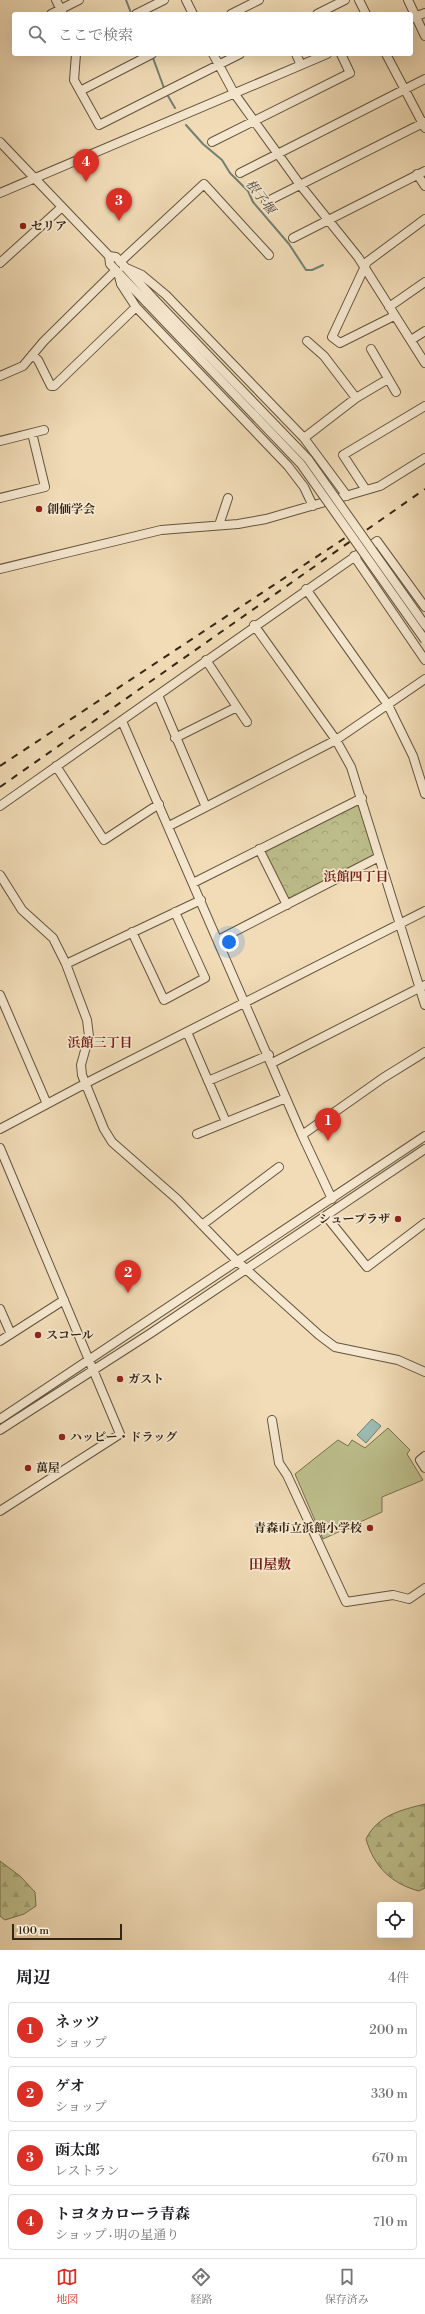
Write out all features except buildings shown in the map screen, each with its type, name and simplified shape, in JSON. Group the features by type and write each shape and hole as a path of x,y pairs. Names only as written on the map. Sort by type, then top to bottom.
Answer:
{"street":[{"path":"56,0 62,12 79,0"},
{"path":"140,12 164,0"},
{"path":"186,0 192,12"},
{"path":"235,12 259,0"},
{"path":"321,12 345,0"},
{"path":"359,0 365,12"},
{"path":"408,0 411,12"},
{"path":"425,13 413,18 425,36"},
{"path":"76,56 73,77 99,125 236,56"},
{"path":"80,91 148,56"},
{"path":"214,56 234,93 301,186 364,266 390,307 394,316 425,363"},
{"path":"297,56 301,64"},
{"path":"0,192 321,56"},
{"path":"212,142 350,73 342,56"},
{"path":"266,202 424,125 387,56"},
{"path":"240,173 425,79"},
{"path":"0,142 109,256 116,258 120,268 121,284 136,307 288,466 304,487 313,506"},
{"path":"293,238 421,173 425,186"},
{"path":"0,376 23,366 32,355 204,184 268,255"},
{"path":"0,263 62,207"},
{"path":"394,316 340,343 332,337 364,266 371,258 425,219"},
{"path":"120,268 301,464 425,640"},
{"path":"120,268 142,275 166,295 304,438 347,496"},
{"path":"390,307 425,282"},
{"path":"150,300 308,459 425,625"},
{"path":"32,355 38,360 52,386 54,386 136,307"},
{"path":"411,340 425,331"},
{"path":"307,341 324,356 356,398"},
{"path":"371,349 396,392"},
{"path":"304,438 356,398 388,379"},
{"path":"366,490 343,455 425,406"},
{"path":"0,441 44,430"},
{"path":"0,498 45,487 32,433"},
{"path":"0,569 161,530 266,519 347,496 385,483 425,458"},
{"path":"219,525 228,498"},
{"path":"0,806 122,721 254,625 376,541 425,607"},
{"path":"354,556 425,660"},
{"path":"306,589 388,704 414,756 425,794"},
{"path":"254,625 336,740 351,766 379,857 422,986 425,1005"},
{"path":"206,660 247,722"},
{"path":"168,826 336,740 425,679"},
{"path":"158,695 175,738 206,807"},
{"path":"175,738 237,707"},
{"path":"122,721 302,1135 332,1199"},
{"path":"56,766 104,840 159,804"},
{"path":"193,883 362,798"},
{"path":"259,849 287,905"},
{"path":"218,940 379,857"},
{"path":"0,875 22,910 53,938 66,964 87,1020 88,1036 81,1065 86,1083 104,1129 112,1142 177,1199 237,1261 335,1347 398,1360 425,1372"},
{"path":"66,964 200,900"},
{"path":"0,1129 86,1083 400,922 425,911"},
{"path":"132,932 164,1000 206,978 176,912"},
{"path":"208,1081 270,1059 422,986"},
{"path":"0,995 47,1104"},
{"path":"187,1032 226,1122"},
{"path":"302,1135 383,1078 425,1052"},
{"path":"197,1134 286,1098"},
{"path":"0,1419 91,1360 425,1136"},
{"path":"0,1148 91,1360 93,1369 120,1434 0,1511"},
{"path":"0,1430 246,1269 425,1149"},
{"path":"202,1225 279,1167"},
{"path":"326,1216 367,1267 425,1223"},
{"path":"0,1341 64,1300"},
{"path":"0,1309 11,1334"},
{"path":"272,1420 279,1463 287,1475 346,1602 393,1595 409,1599 425,1588"},
{"path":"425,1456 420,1460 425,1468"}],"green space":[{"path":"357,804 360,805 375,853 372,856 291,898 286,897 264,854 265,850"},
{"path":"388,1428 410,1450 407,1454 423,1480 382,1497 382,1512 323,1539 295,1474 338,1440 348,1446 352,1440 365,1448"},
{"path":"425,1804 425,1888 419,1891 400,1884 385,1873 374,1858 366,1839 377,1824 384,1819 399,1811"},
{"path":"0,1861 20,1876 35,1892 36,1906 24,1914 5,1920 0,1916"}],"water":[{"path":"372,1419 381,1426 366,1443 357,1435"}],"waterway":[{"name":"根子堰","path":"126,0 131,12"},
{"name":"根子堰","path":"153,58 164,88"},
{"name":"根子堰","path":"168,96 175,108"},
{"name":"根子堰","path":"186,125 203,144 222,160 230,173 248,191 253,202 289,244 306,270 312,270 323,265"}],"railway":[{"path":"0,787 425,489"},
{"path":"0,766 354,532"}],"place":[{"name":"トヨタカローラ青森","path":"86,182"},
{"name":"函太郎","path":"119,221"},
{"name":"セリア","path":"23,226"},
{"name":"創価学会","path":"39,509"},
{"name":"ネッツ","path":"328,1141"},
{"name":"シュープラザ","path":"398,1219"},
{"name":"ゲオ","path":"128,1293"},
{"name":"スコール","path":"38,1335"},
{"name":"ガスト","path":"120,1379"},
{"name":"ハッピー・ドラッグ","path":"62,1437"},
{"name":"萬屋","path":"28,1468"},
{"name":"青森市立浜館小学校","path":"370,1528"}],"district":[{"name":"浜館四丁目","path":"356,876"},
{"name":"浜館三丁目","path":"100,1042"},
{"name":"田屋敷","path":"270,1564"}]}
